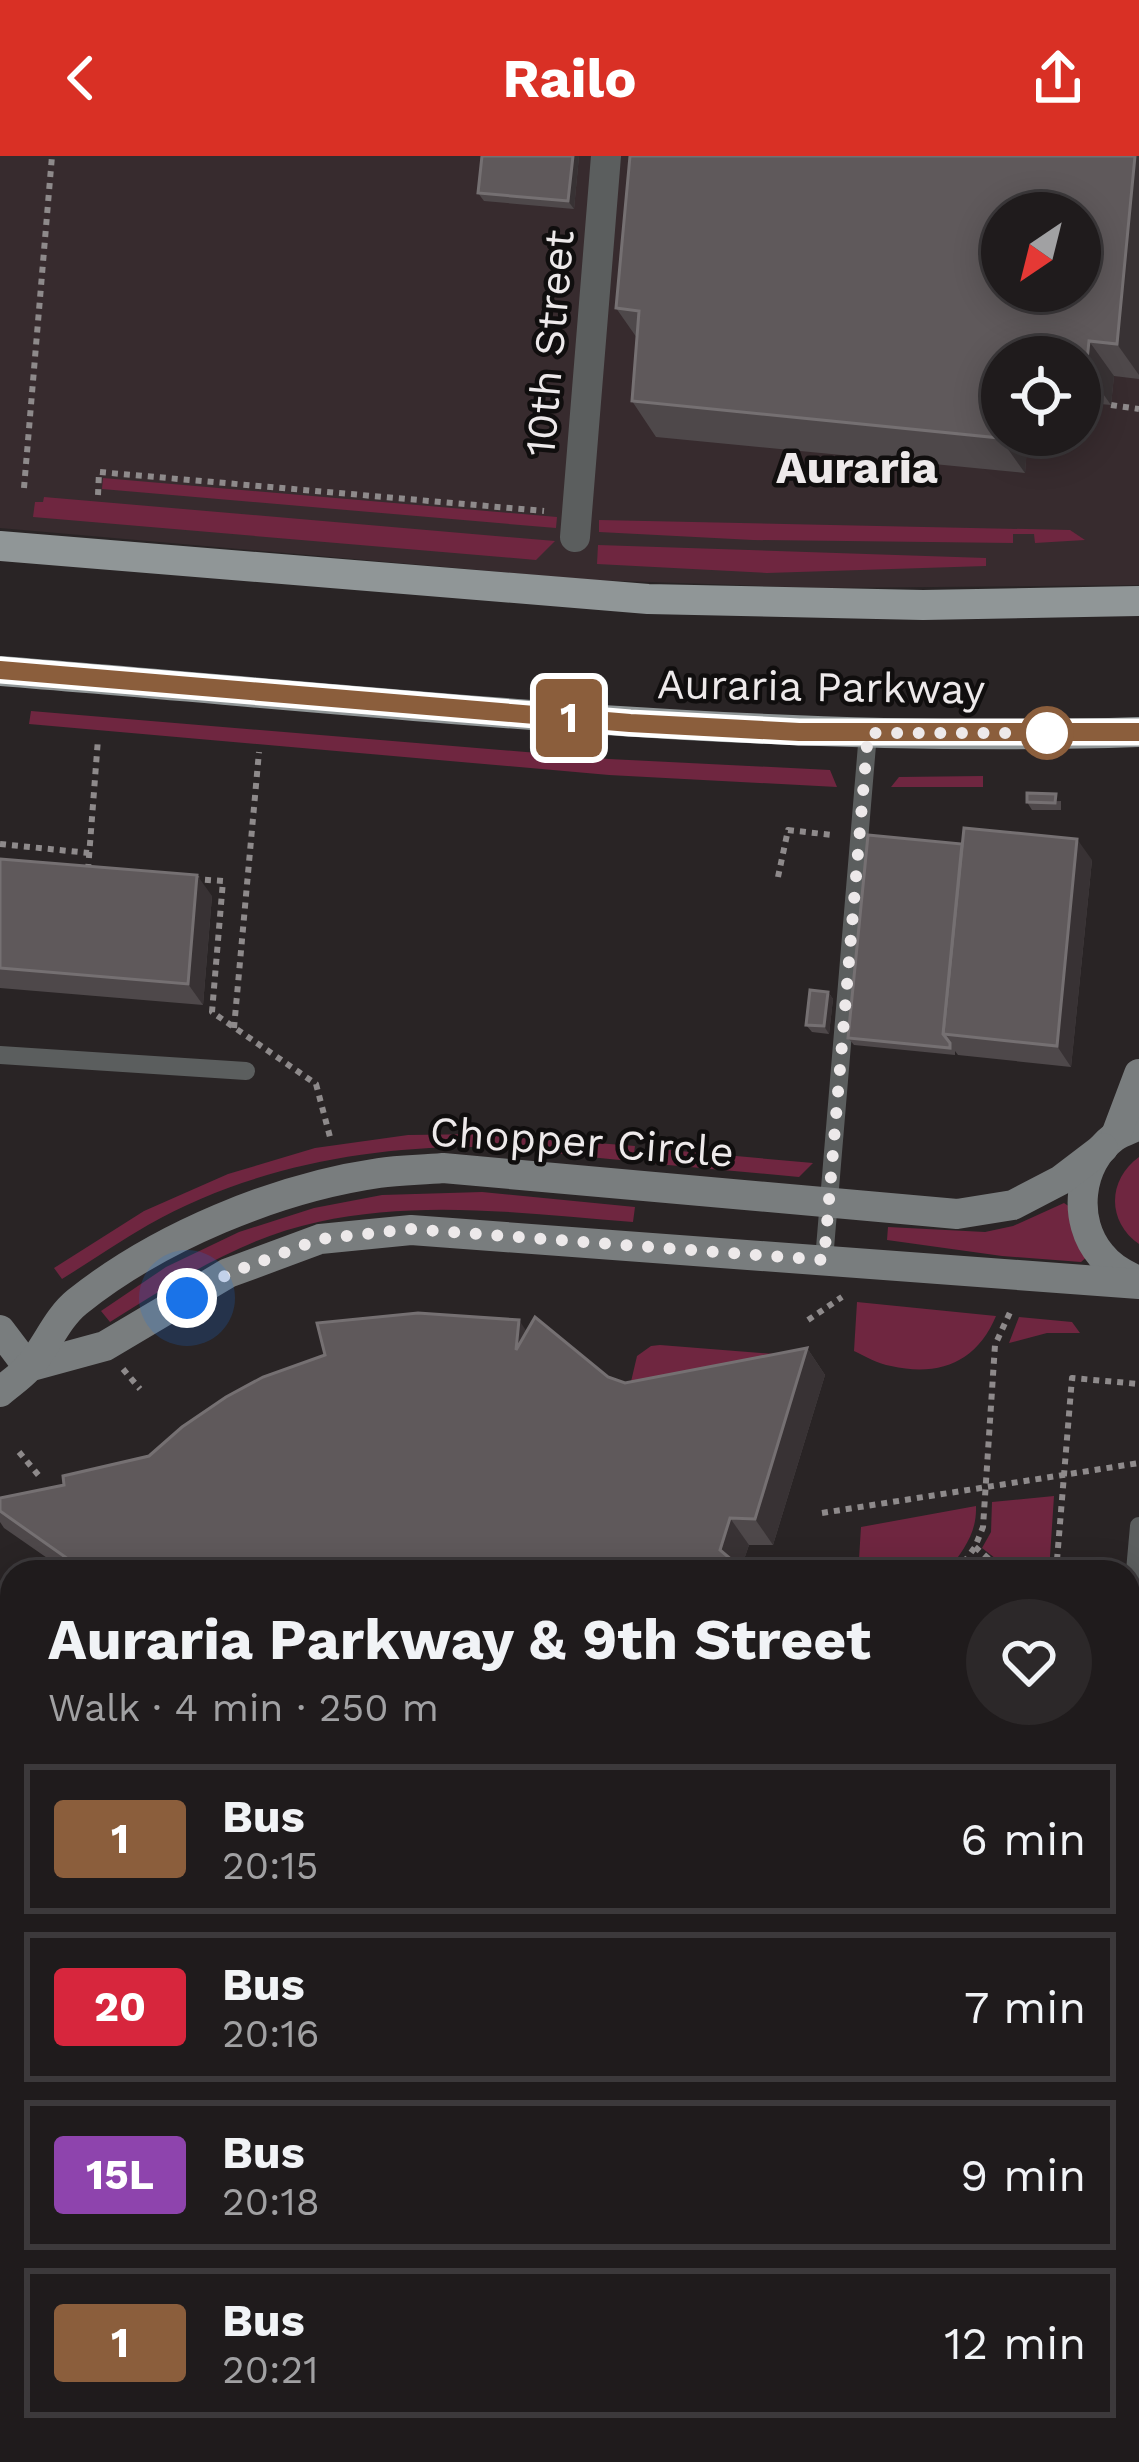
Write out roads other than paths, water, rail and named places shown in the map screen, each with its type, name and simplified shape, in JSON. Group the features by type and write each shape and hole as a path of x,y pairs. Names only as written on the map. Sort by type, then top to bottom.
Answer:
{"main road":[{"name":"Auraria Parkway","path":"0,546 648,599 923,604 1139,601"},
{"name":"Auraria Parkway","path":"0,670 630,723 799,732 1139,732"}],"street":[{"name":"10th Street","path":"576,525 606,156"},
{"path":"1139,1073 1119,1136 1088,1172 1082,1200 1086,1228 1099,1254 1139,1282"},
{"name":"Chopper Circle","path":"0,1392 28,1367 72,1305 163,1246 243,1208 310,1187 380,1172 443,1168 957,1214 1013,1204 1060,1180 1119,1136"},
{"name":"Chopper Circle","path":"28,1367 105,1346 228,1274 320,1239 411,1229 1139,1282"},
{"path":"0,1330 28,1367"}],"lane":[{"path":"824,1260 868,733"},
{"path":"0,1055 246,1071"},
{"path":"1136,1560 1139,1526"}],"district":[{"name":"Auraria","path":"857,467"}]}
